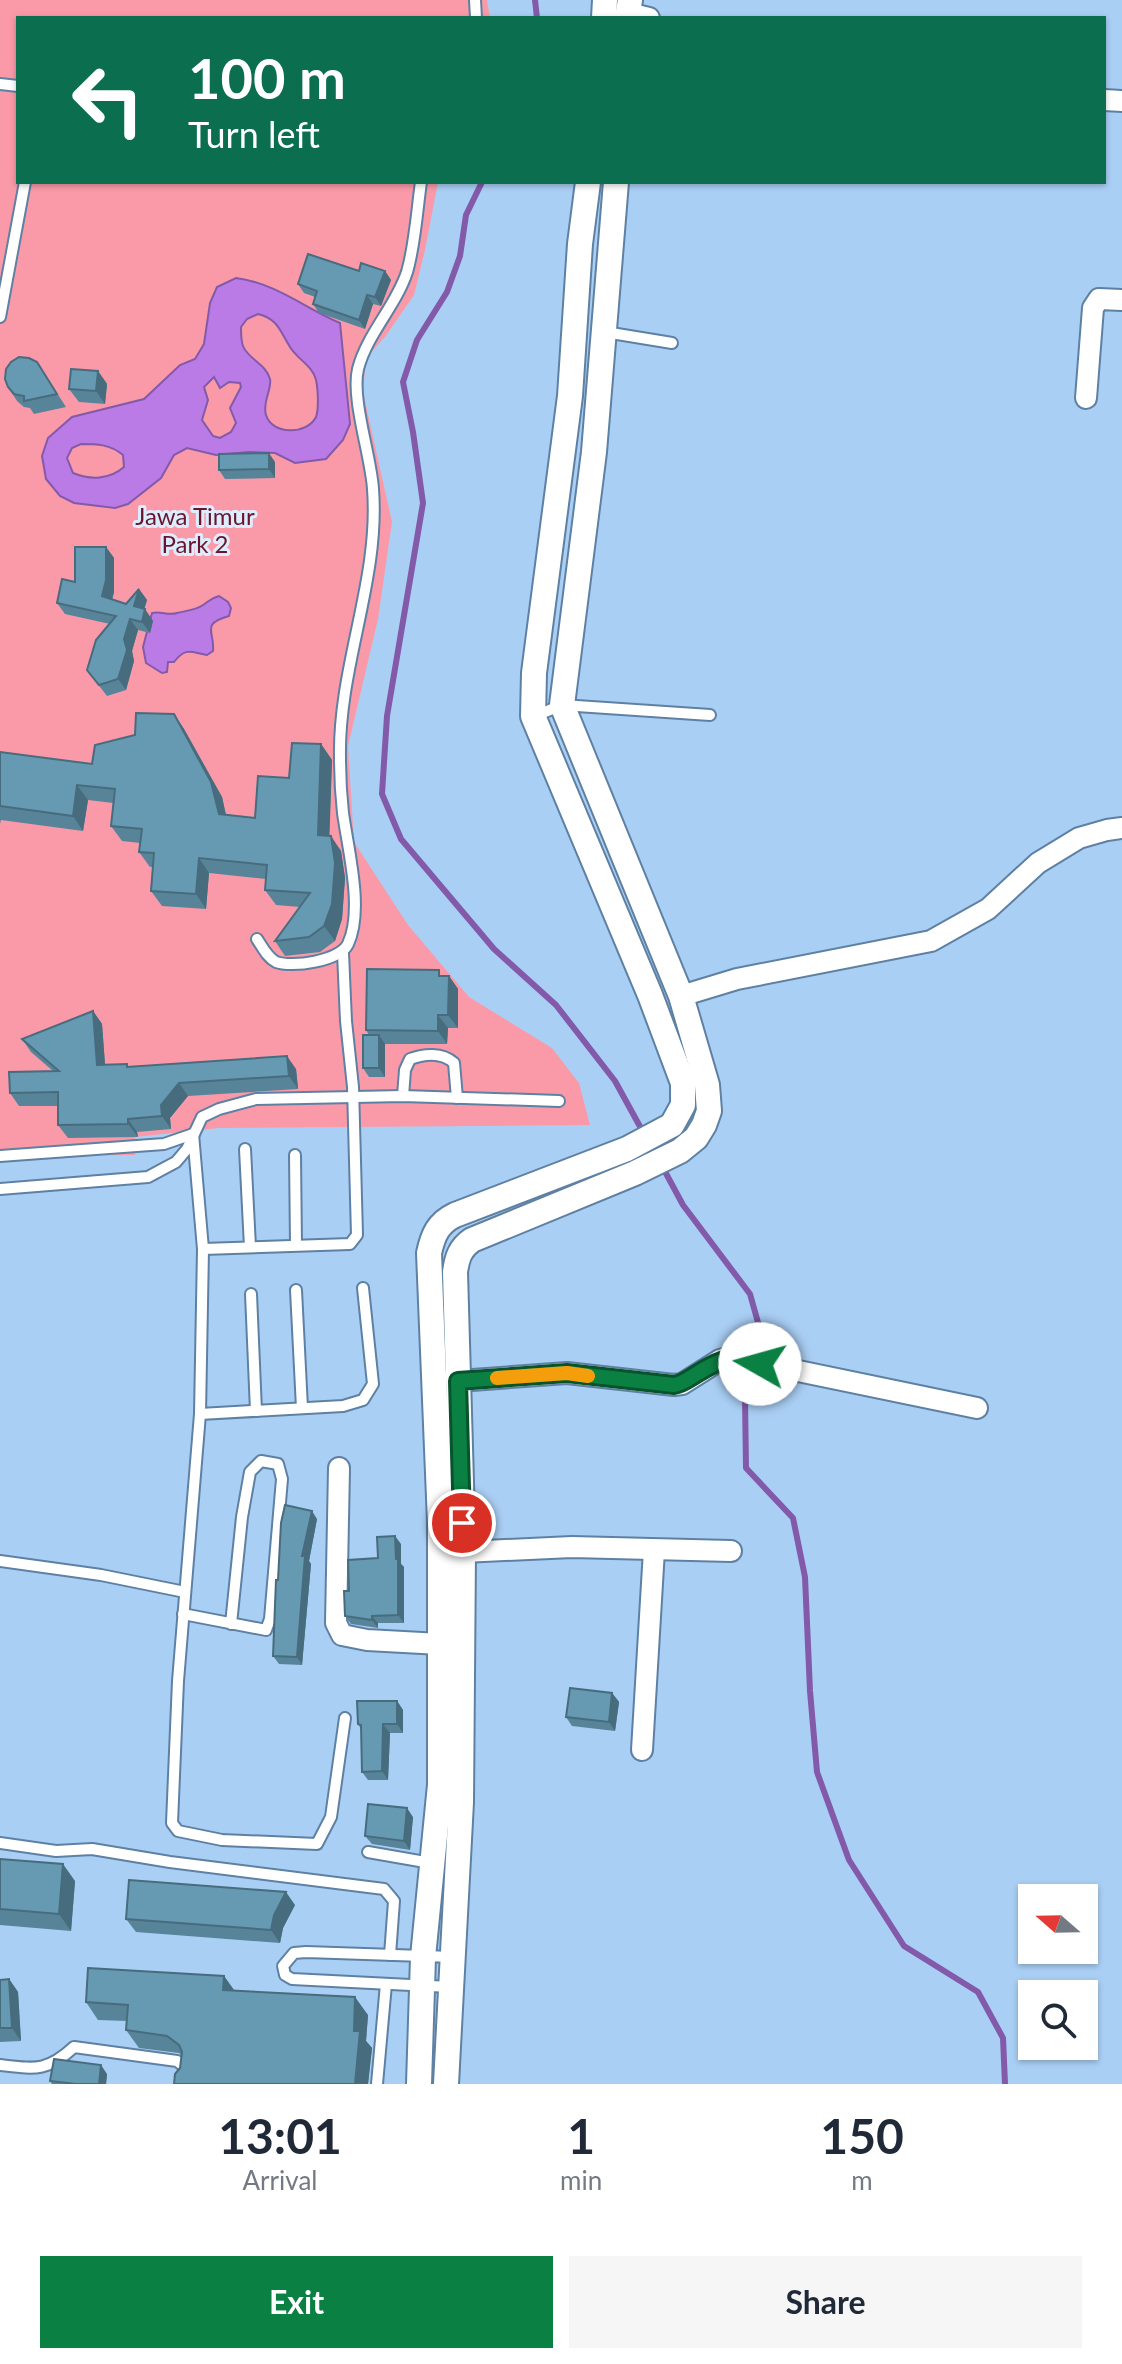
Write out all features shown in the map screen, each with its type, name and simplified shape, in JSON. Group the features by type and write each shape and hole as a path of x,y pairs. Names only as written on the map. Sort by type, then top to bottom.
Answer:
{"street":[{"path":"605,0 627,13"},
{"path":"419,2084 423,1957 440,1785 451,1743 463,1552 457,1260 466,1244 636,1173 681,1150 696,1138 709,1111 709,1094 681,996 562,705 594,452 615,190 587,188 580,244 570,396 534,673 533,716 650,995 683,1083 683,1105 671,1126 626,1150 455,1215 444,1221 432,1240 429,1253 440,1522 440,1644 451,1743 461,1802 446,2084"},
{"path":"580,244 609,249"},
{"path":"1086,398 1093,308 1099,299 1122,300"},
{"path":"681,996 737,979 931,941 988,909 1038,863 1079,838 1122,828"},
{"path":"671,1126 681,1150"},
{"path":"626,1150 636,1173"},
{"path":"458,1381 567,1373 674,1385 682,1384 720,1360 731,1357 977,1408"},
{"path":"339,1468 335,1609 336,1623 342,1635 367,1640 440,1644"},
{"path":"463,1552 572,1547 731,1551"},
{"path":"642,1750 654,1550"}],"lane":[{"path":"0,317 25,184"},
{"path":"257,939 269,957 280,964 330,959 343,953 354,922 354,893 342,808 340,756 343,704 374,522 372,476 357,379 366,349 407,271 421,184"},
{"path":"603,332 672,343"},
{"path":"533,716 562,705 710,715"},
{"path":"203,1249 350,1244 357,1235 353,1097 343,953"},
{"path":"403,1096 405,1070 410,1059 439,1055 454,1063 457,1098"},
{"path":"0,1189 148,1177 176,1162 187,1149 202,1117 256,1099 403,1096 559,1101"},
{"path":"0,1156 164,1144 193,1134"},
{"path":"193,1134 203,1249 200,1414 183,1614 172,1823 178,1831 222,1840 317,1844 331,1817 345,1718"},
{"path":"245,1149 250,1247"},
{"path":"295,1155 296,1245"},
{"path":"200,1414 343,1406 363,1400 373,1384 363,1288"},
{"path":"296,1290 302,1408"},
{"path":"251,1294 256,1411"},
{"path":"183,1614 231,1624 266,1630 270,1619 282,1479 278,1464 261,1461 250,1472 231,1624"},
{"path":"0,1561 101,1575 185,1592"},
{"path":"0,1843 56,1851 92,1849 384,1889 394,1901 390,1955"},
{"path":"368,1852 431,1863"},
{"path":"450,1987 292,1979 285,1975 283,1966 294,1953 306,1952 453,1957"},
{"path":"377,2084 386,1984"},
{"path":"0,2065 37,2070 59,2061 74,2047 177,2061 186,2068 184,2084"}],"green space":[{"name":"Jawa Timur Park 2","path":"0,0 487,0 490,16 16,16 16,184 438,184 414,295 366,358 363,392 392,522 378,619 348,746 354,842 408,925 469,997 552,1048 579,1083 590,1125 219,1128 135,1137 135,1155 0,1155"}],"shaded area":[{"path":"236,278 264,285 340,323 350,424 343,440 326,459 295,463 275,453 216,455 187,448 174,455 161,478 128,504 115,508 74,503 60,496 46,479 42,456 48,438 72,417 144,399 180,365 195,359 204,344 210,303 217,287","holes":["258,314 274,322 316,380 316,417 312,423 298,430 275,426 266,415 270,379 265,369 245,351 241,337 241,327 247,319","214,377 220,388 229,382 240,383 241,387 230,408 236,423 231,432 220,438 213,436 202,420 208,400 204,387","81,444 108,447 123,455 124,467 99,478 73,473 67,458 72,448"]},
{"path":"219,596 231,608 229,616 212,626 213,651 207,655 185,652 174,662 168,662 167,672 162,673 146,663 143,647 152,613 174,614 190,610"}],"building":[{"path":"308,254 359,271 361,263 385,271 375,297 367,295 359,320 313,304 317,291 298,284"},
{"path":"19,357 37,362 57,394 24,401 24,396 14,394 5,379 6,369"},
{"path":"71,369 98,371 96,391 69,389"},
{"path":"269,453 269,469 219,470 219,454"},
{"path":"75,547 106,547 106,580 102,596 126,604 139,589 134,606 145,609 142,622 130,619 124,639 127,650 118,679 99,685 87,670 96,640 116,616 57,603 62,579 75,582"},
{"path":"136,713 174,714 211,782 219,814 255,818 258,776 289,778 292,743 321,744 318,835 331,836 335,863 332,904 324,926 309,937 275,941 310,893 265,890 267,865 199,858 196,894 151,891 154,853 139,852 142,829 111,826 115,789 77,785 73,816 0,806 0,752 92,764 95,745 135,735"},
{"path":"367,969 439,970 439,976 449,976 448,1015 438,1015 438,1031 366,1030"},
{"path":"93,1011 97,1065 127,1064 127,1067 287,1056 289,1076 179,1083 161,1105 162,1116 128,1119 128,1124 58,1125 58,1092 10,1093 9,1072 59,1071 22,1039"},
{"path":"363,1035 379,1035 379,1068 363,1068"},
{"path":"285,1505 312,1511 302,1556 305,1556 297,1657 273,1656 276,1580"},
{"path":"395,1536 398,1615 372,1616 372,1620 345,1616 344,1591 349,1591 348,1560 378,1558 377,1537"},
{"path":"570,1688 612,1693 609,1722 566,1717"},
{"path":"357,1701 397,1701 397,1724 383,1724 382,1771 362,1772"},
{"path":"368,1804 407,1808 404,1841 365,1836"},
{"path":"0,1859 63,1864 59,1914 0,1909"},
{"path":"129,1880 286,1892 274,1915 271,1930 126,1919"},
{"path":"88,1968 224,1976 223,1990 355,1997 354,2031 360,2031 355,2084 174,2084 175,2074 180,2068 182,2052 179,2045 167,2036 126,2030 128,2005 86,2002"},
{"path":"9,1979 12,2028 0,2028 0,1980"},
{"path":"54,2059 101,2065 99,2084 50,2081"}],"waterway":[{"path":"535,0 537,16"},
{"path":"481,184 466,215 460,256 447,292 417,340 403,382 423,503 387,716 382,794 401,839 494,949 556,1005 615,1081 643,1132"},
{"path":"662,1166 683,1205 750,1294 759,1326 745,1399 746,1468 793,1518 805,1577 817,1772 849,1860 904,1946 978,1992 1003,2038 1005,2084"}],"slow traffic":[{"path":"497,1378 567,1373 588,1376"}],"route":[{"path":"462,1523 458,1381 567,1373 674,1385 682,1384 720,1360 731,1357 760,1364"}]}
